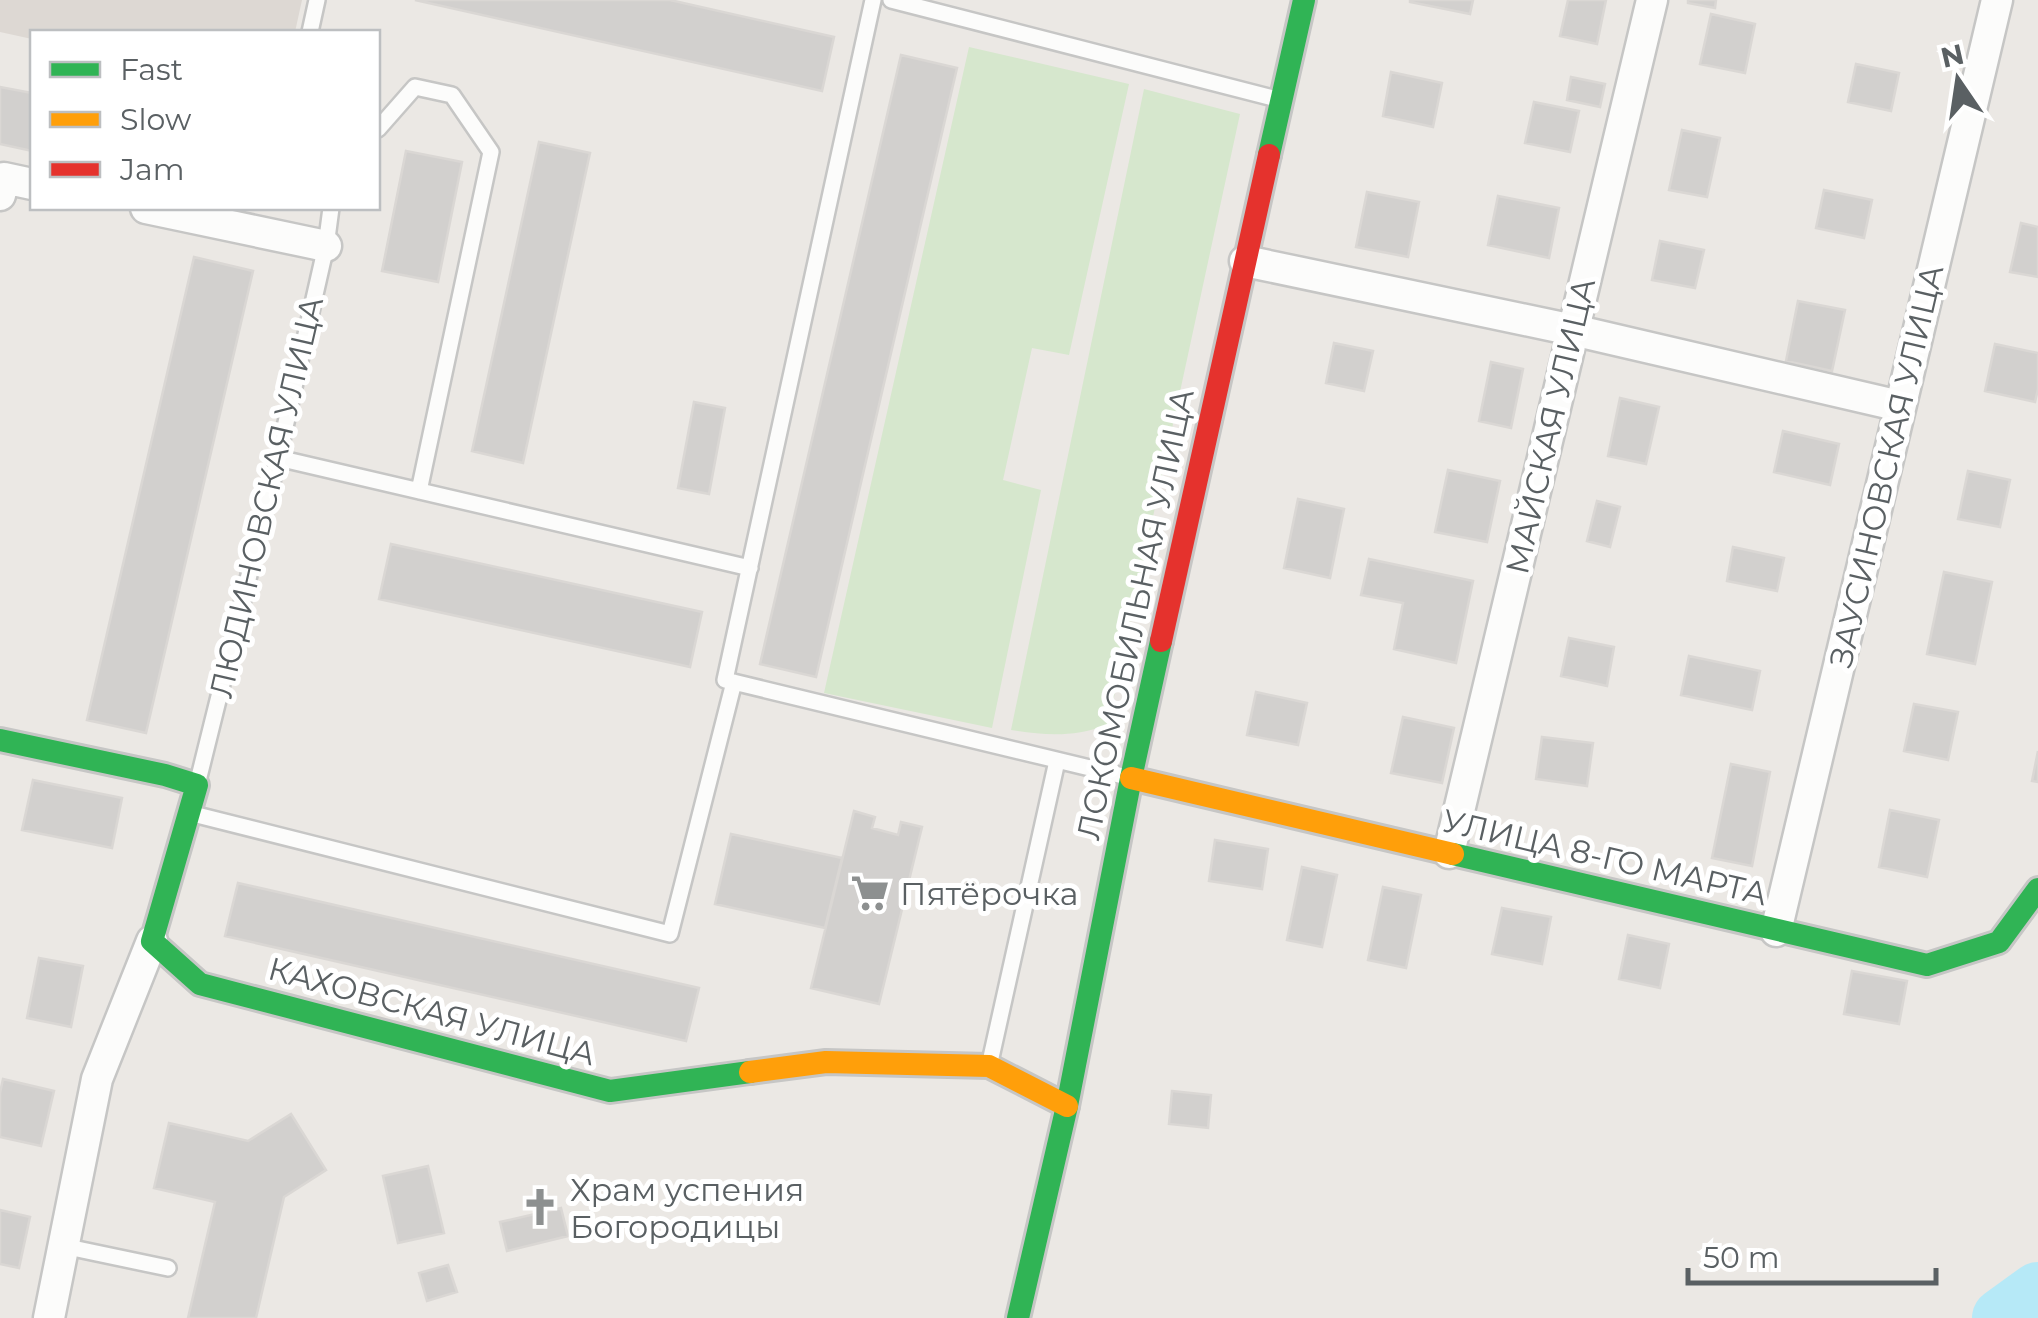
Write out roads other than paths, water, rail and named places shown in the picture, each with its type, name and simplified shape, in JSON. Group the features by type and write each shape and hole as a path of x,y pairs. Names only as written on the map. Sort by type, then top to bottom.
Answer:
{"street":[{"name":"ЛОКОМОБИЛЬНАЯ УЛИЦА","path":"1018,1318 1067,1106 1131,778 1304,0"},
{"name":"МАЙСКАЯ УЛИЦА","path":"1449,853 1652,0"},
{"name":"ЗАУСИНОВСКАЯ УЛИЦА","path":"1776,931 1997,0"},
{"path":"155,210 326,246"},
{"path":"1245,261 1574,330 1900,406"},
{"path":"0,740 197,785 152,941 98,1079 48,1318"},
{"name":"УЛИЦА 8-ГО МАРТА","path":"1131,778 1927,965 1999,942 2038,889"},
{"name":"КАХОВСКАЯ УЛИЦА","path":"152,941 200,984 610,1091 826,1062 989,1066 1067,1106"}],"lane":[{"path":"310,30 317,0"},
{"path":"872,0 726,680 1131,778"},
{"path":"891,0 1281,100"},
{"path":"380,126 415,87 452,94 491,152 419,491"},
{"name":"ЛЮДИНОВСКАЯ УЛИЦА","path":"197,785 278,458 331,210"},
{"path":"278,458 750,568"},
{"path":"190,812 670,934 734,682"},
{"path":"989,1066 1057,761"},
{"path":"63,1246 168,1268"}],"waterway":[{"path":"2002,1318 2038,1292"}],"place":[{"name":"Пятёрочка","path":"870,893"},
{"name":"Храм успения Богородицы","path":"540,1207"}]}
